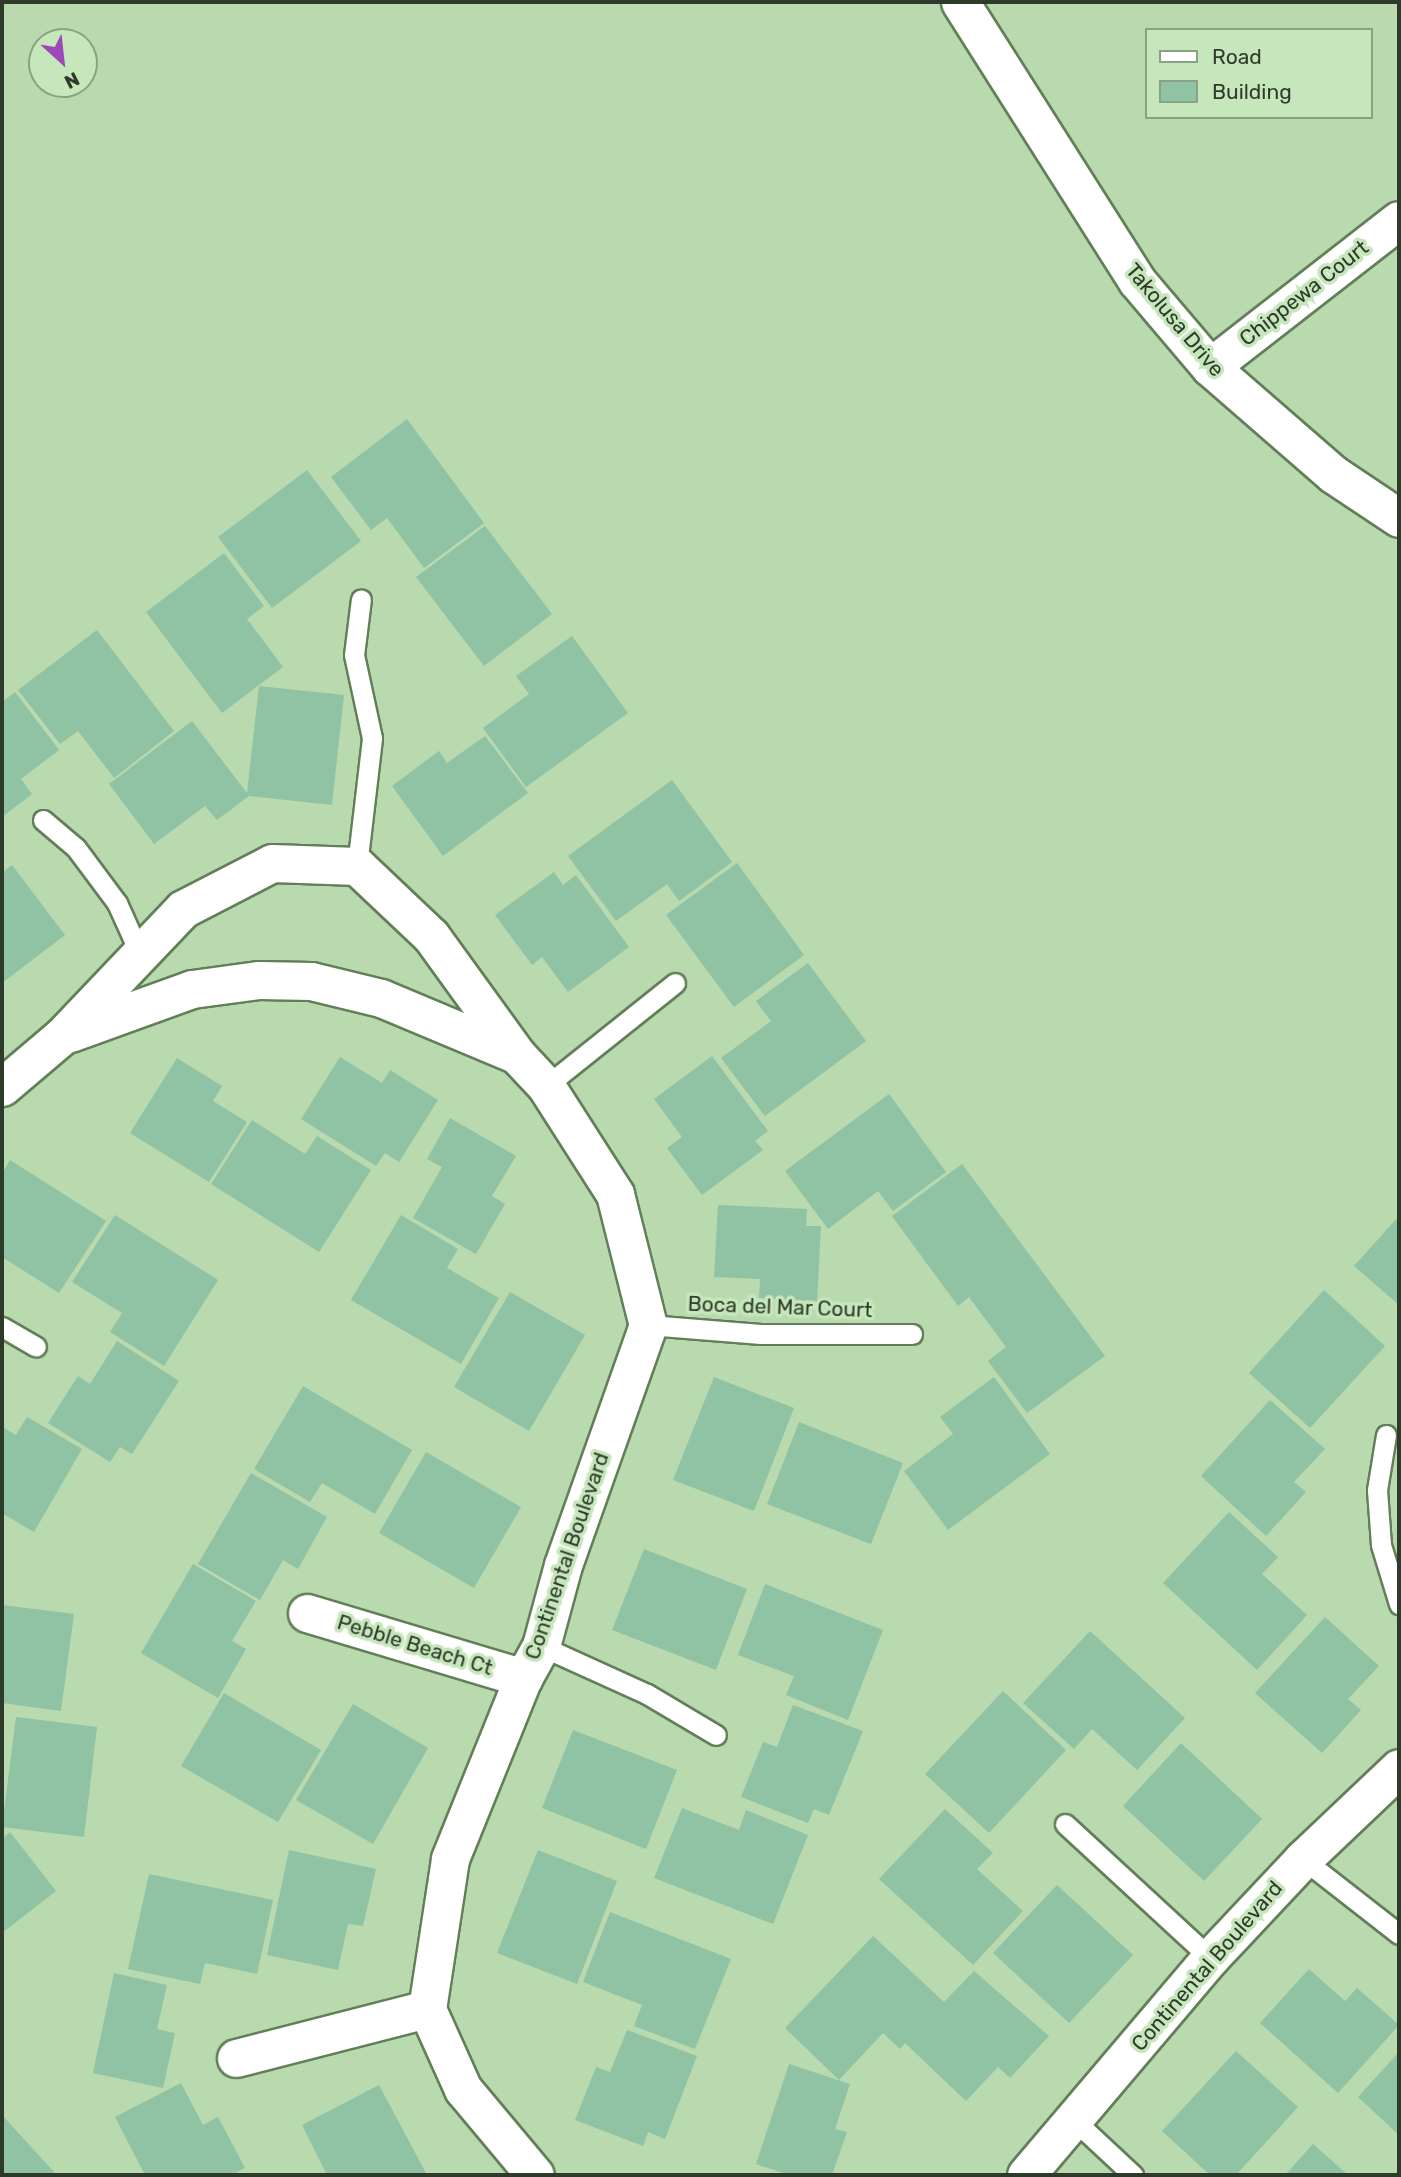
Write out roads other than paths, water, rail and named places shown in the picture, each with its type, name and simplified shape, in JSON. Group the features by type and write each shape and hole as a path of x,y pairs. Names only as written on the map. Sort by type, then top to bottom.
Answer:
{"street":[{"name":"Takolusa Drive","path":"960,2 1137,281 1210,367 1334,474 1399,518"},
{"name":"Chippewa Court","path":"1210,367 1399,220"},
{"path":"2,1087 62,1036 183,909 272,863 357,866 431,936 517,1055 546,1086 615,1194 648,1325"},
{"path":"62,1036 192,989 259,980 311,981 381,998 517,1055"},
{"name":"Continental Boulevard","path":"427,2009 450,1859 523,1678 541,1646 564,1565 648,1325"},
{"name":"Pebble Beach Ct","path":"307,1613 523,1678"},
{"name":"Continental Boulevard","path":"1026,2175 1210,1958 1303,1859 1399,1768"},
{"path":"236,2057 427,2009 463,2089 535,2175"}],"lane":[{"path":"357,866 372,738 354,655 361,599"},
{"path":"43,820 76,848 117,903 140,954"},
{"path":"546,1086 675,983"},
{"name":"Boca del Mar Court","path":"648,1325 761,1334 912,1334"},
{"path":"2,1327 36,1347"},
{"path":"1386,1435 1377,1490 1381,1545 1399,1604"},
{"path":"541,1646 647,1694 716,1735"},
{"path":"1065,1824 1210,1958"},
{"path":"1303,1859 1399,1934"},
{"path":"1074,2120 1133,2175"}]}
